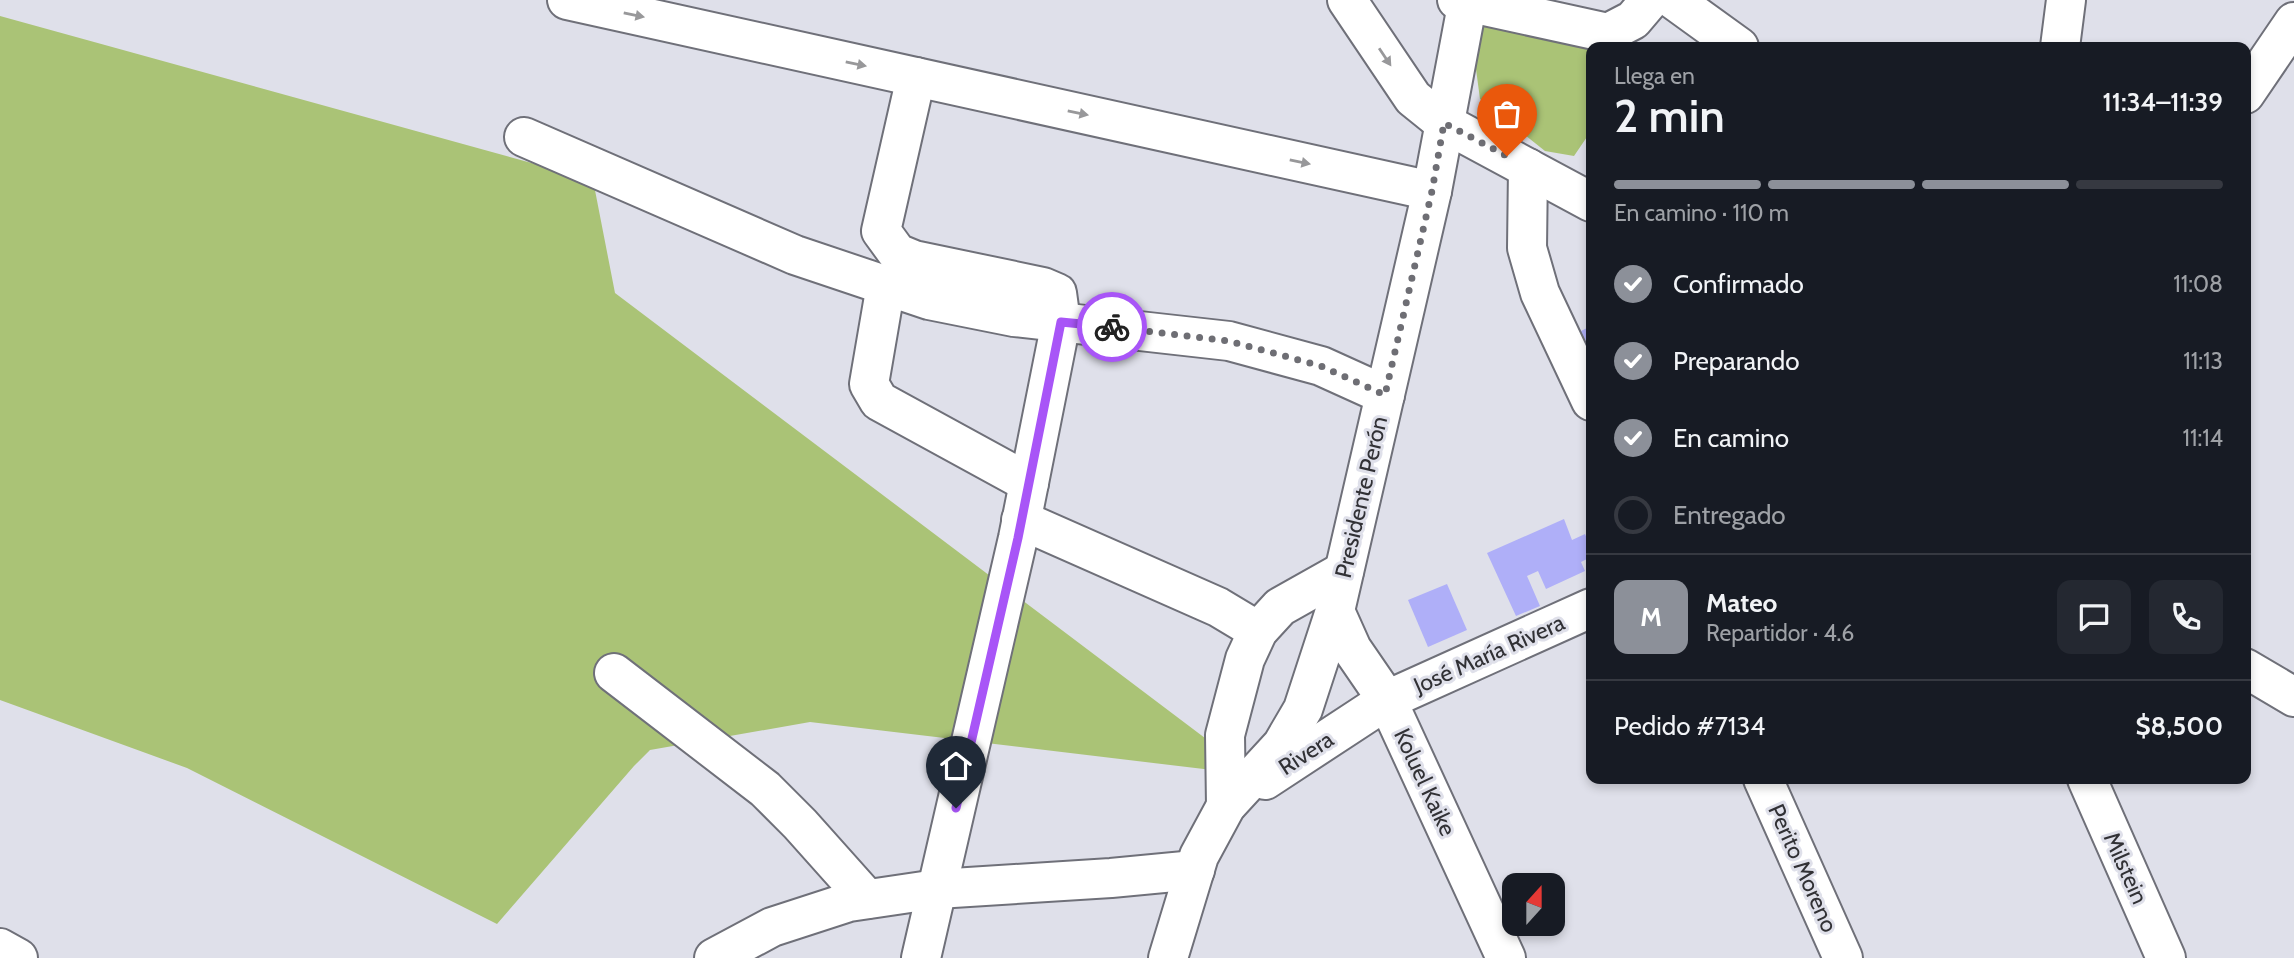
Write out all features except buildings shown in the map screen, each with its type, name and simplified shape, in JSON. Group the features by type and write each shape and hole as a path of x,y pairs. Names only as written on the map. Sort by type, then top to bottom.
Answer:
{"street":[{"path":"567,0 1432,191"},
{"path":"1347,0 1413,98 1444,123 1586,199"},
{"path":"1464,1 1608,33 1633,20 1650,0"},
{"path":"2061,42 2066,0"},
{"name":"Presidente Perón","path":"1170,956 1199,856 1226,806 1282,745 1303,709 1335,611 1432,191 1464,1"},
{"path":"1692,6 1733,42"},
{"path":"2251,85 2294,22"},
{"path":"916,77 881,231 897,253 914,260 1043,287 1057,293 1061,322 1021,520 922,958"},
{"path":"524,137 795,255 929,300 1014,317 1229,341 1321,366 1385,395"},
{"path":"1528,168 1527,248 1540,292 1586,390"},
{"path":"887,285 869,384 879,401 1029,483"},
{"path":"1021,520 1218,607 1258,631"},
{"path":"1226,806 1225,735 1245,659 1258,631 1280,607 1344,571"},
{"name":"José María Rivera","path":"1387,700 1586,610"},
{"name":"Koluel Kaike","path":"1335,611 1352,649 1387,700 1506,958"},
{"path":"2251,672 2294,697"},
{"path":"614,673 765,789 867,899"},
{"name":"Rivera","path":"1226,806 1387,700"},
{"name":"Perito Moreno","path":"1765,784 1843,958"},
{"name":"Milstein","path":"2089,784 2166,958"},
{"path":"714,958 772,927 849,902 937,889 1195,870"},
{"path":"0,948 18,958"}],"green space":[{"path":"1467,2 1610,33 1621,42 1586,42 1586,138 1574,156 1545,151 1480,99"},
{"path":"0,16 593,180 615,293 1254,775 810,722 650,750 497,924 187,768 0,700"}],"way so far":[{"path":"1112,327 1229,341 1321,366 1385,395 1432,191 1444,123 1507,156"}],"route":[{"path":"956,808 1018,538 1061,322 1112,327"}]}
